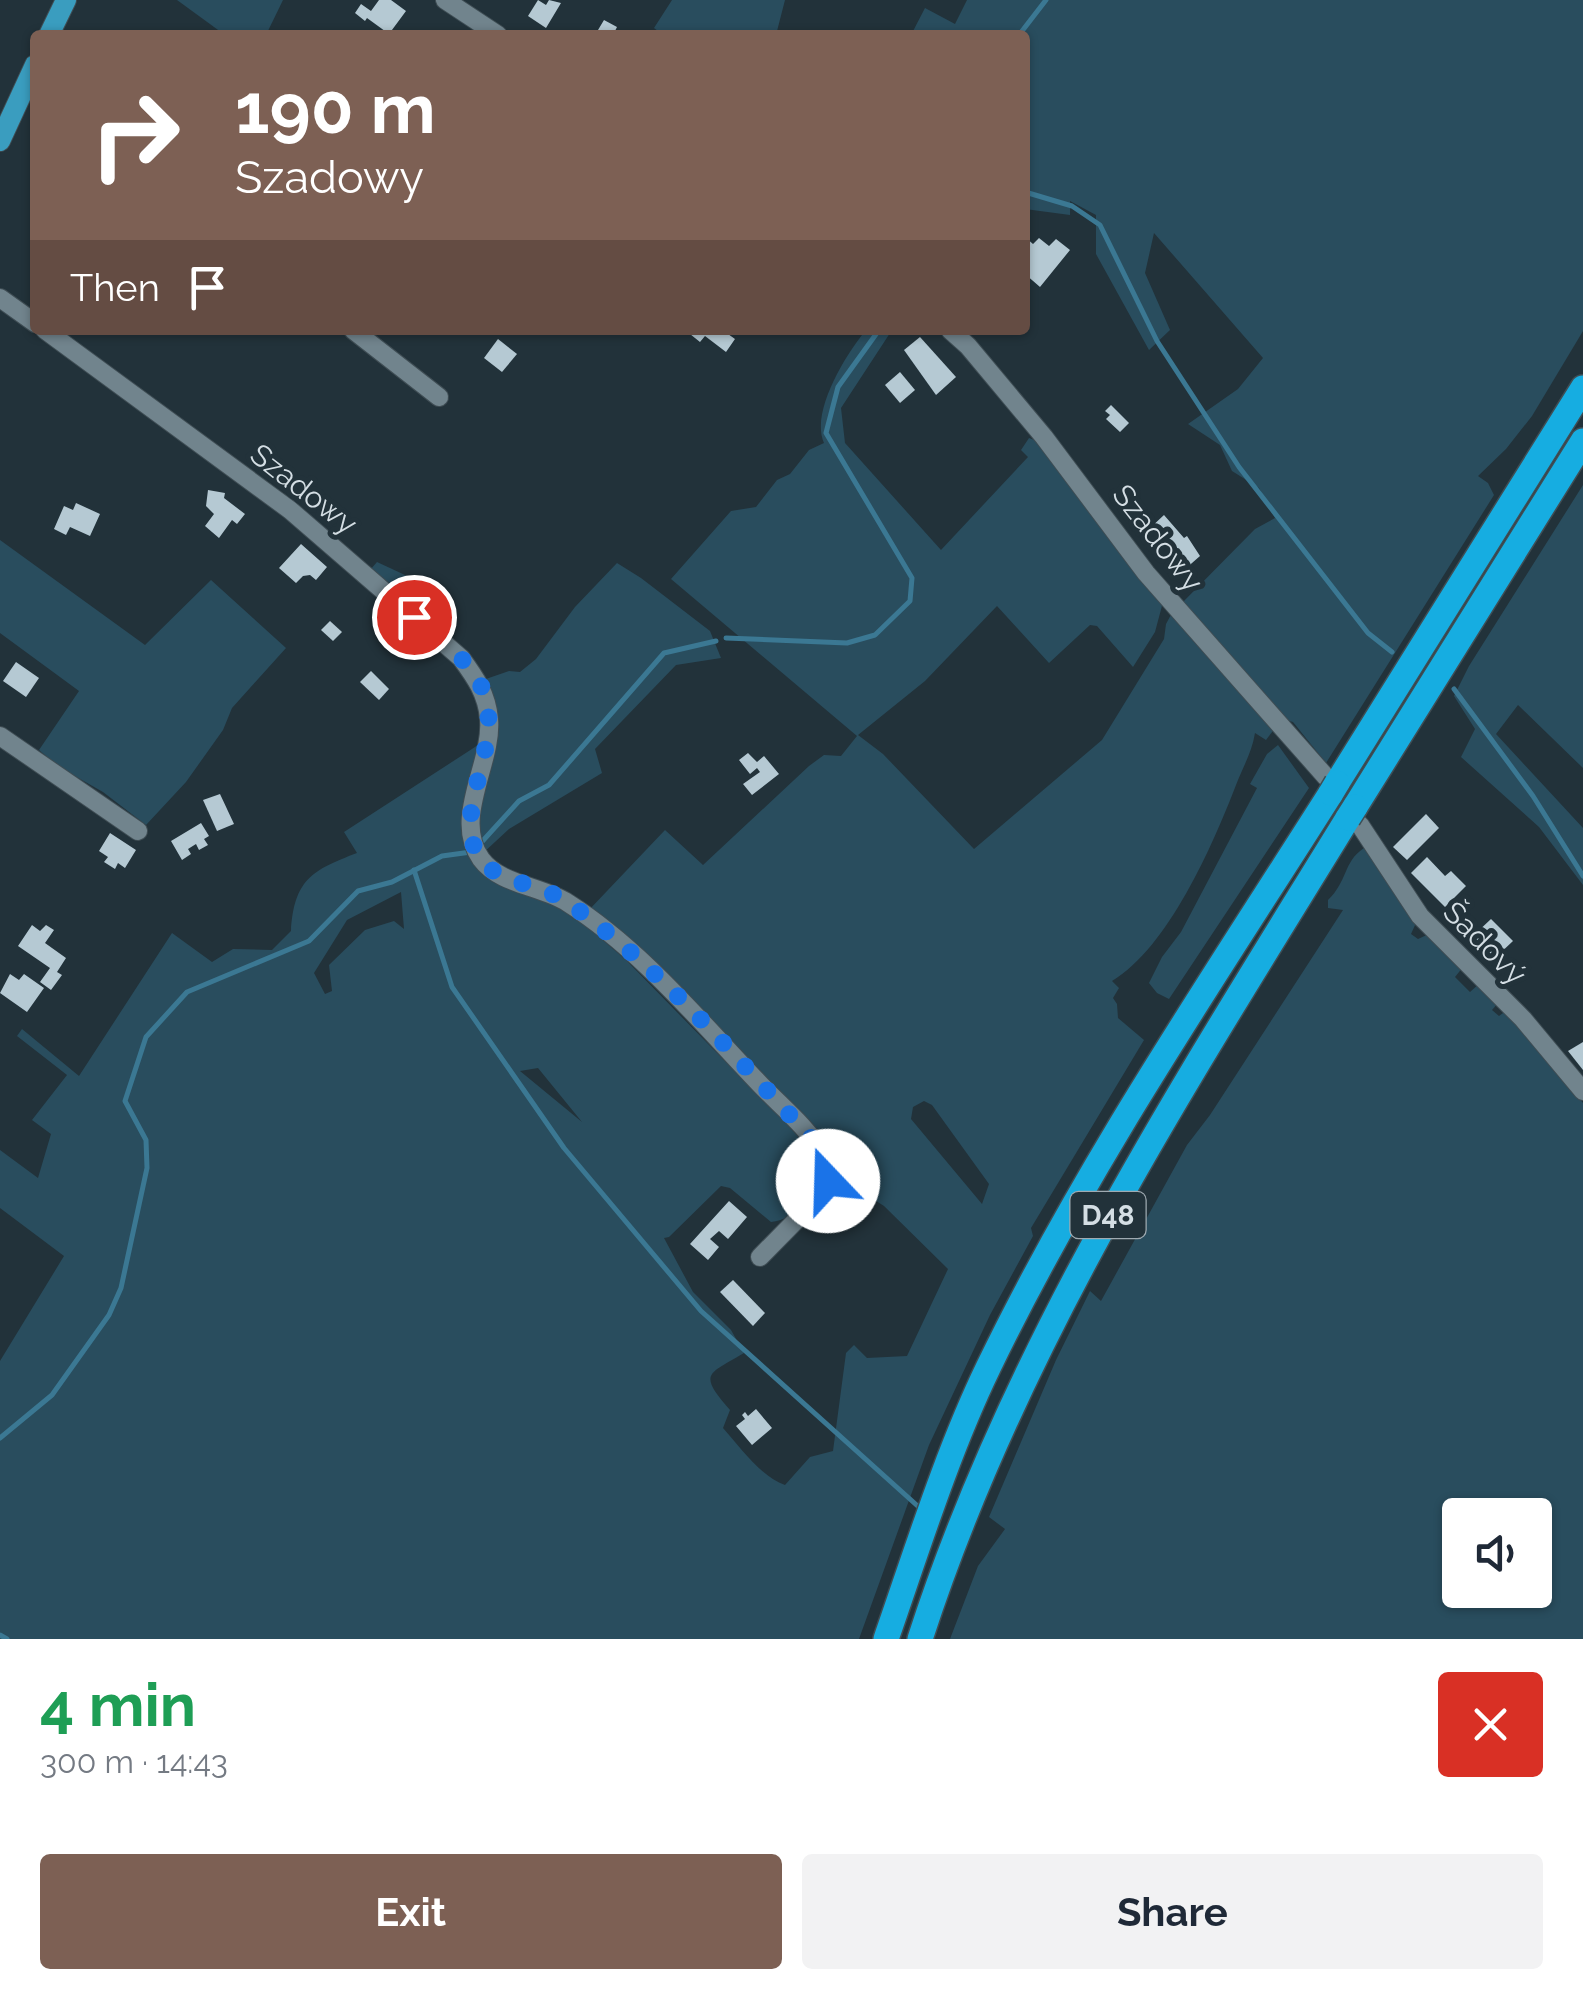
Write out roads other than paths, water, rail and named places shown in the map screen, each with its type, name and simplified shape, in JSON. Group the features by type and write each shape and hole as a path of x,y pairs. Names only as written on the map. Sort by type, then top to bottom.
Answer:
{"highway":[{"name":"D48","path":"886,1639 973,1403 1039,1267 1125,1118 1331,784 1583,388"},
{"name":"D48","path":"920,1639 982,1476 1068,1289 1153,1135 1355,817 1583,441"}],"main road":[{"path":"51,30 66,0"},
{"path":"0,142 28,98"}],"street":[{"path":"445,0 490,30"},
{"path":"0,298 30,319"},
{"name":"Szadowy","path":"52,335 290,510 461,658 480,684 490,718 470,821 476,849 490,869 548,892 595,923 692,1014 816,1143 829,1170 823,1193 760,1257"},
{"path":"359,335 439,397"},
{"name":"Szadowy","path":"956,335 1044,437 1146,572 1331,784"},
{"path":"0,736 138,831"},
{"name":"Šadový","path":"1355,817 1420,916 1523,1019 1583,1091"}],"waterway":[{"path":"1023,30 1046,0"},
{"path":"1030,193 1072,206 1100,225 1157,341 1239,467 1368,633 1392,652"},
{"path":"726,638 847,643 875,635 910,601 912,578 826,433 838,387 875,335"},
{"path":"479,845 519,801 549,785 664,653 716,641"},
{"path":"1454,689 1533,796 1583,876"},
{"path":"0,1438 52,1395 109,1315 121,1288 147,1168 146,1140 125,1101 146,1037 187,992 309,941 358,891 392,882 442,856 471,852"},
{"path":"414,870 452,987 564,1148 701,1311 921,1509"},
{"path":"0,1635 7,1639"}]}
